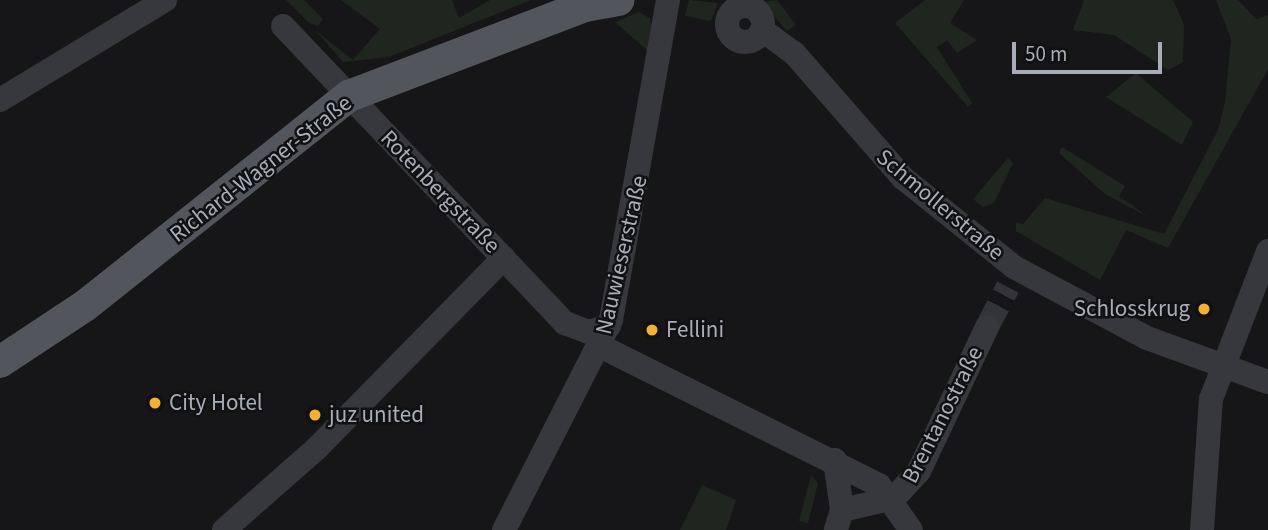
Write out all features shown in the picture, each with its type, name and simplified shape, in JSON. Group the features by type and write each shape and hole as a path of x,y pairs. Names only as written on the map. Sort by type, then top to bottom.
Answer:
{"main road":[{"name":"Richard-Wagner-Straße","path":"0,362 86,305 349,96 586,2 618,0"}],"street":[{"path":"0,100 165,0"},
{"name":"Nauwieserstraße","path":"503,530 604,336 649,130 668,0"},
{"name":"Rotenbergstraße","path":"283,26 576,330 604,336"},
{"name":"Schmollerstraße","path":"762,30 794,53 917,191 1013,278 1222,369 1268,382"},
{"path":"1202,530 1211,399 1268,251"},
{"path":"224,530 316,449 504,258"},
{"name":"Brentanostraße","path":"894,498 919,471 988,327"},
{"path":"604,336 835,460 894,498 911,530"},
{"path":"835,460 839,520 894,498"}],"shaded area":[{"path":"286,0 304,0 323,19 318,26 309,23"},
{"path":"341,0 452,0 459,18 490,0 531,0 389,57 343,62 315,30 353,60 380,29"},
{"path":"689,0 718,3 711,21 685,16"},
{"path":"777,0 796,25 787,31 762,2"},
{"path":"925,0 964,0 950,23 977,40 957,53 947,40 937,47 972,103 968,107 895,23"},
{"path":"1084,0 1173,0 1184,24 1183,62 1168,70 1114,35 1073,30"},
{"path":"1216,0 1238,0 1256,19 1268,15 1268,69 1168,248 1126,230 1100,280 1016,231 1016,222 1023,224 1045,198 1164,234 1218,130 1225,102 1231,39"},
{"path":"639,12 651,19 650,53 615,22"},
{"path":"1136,73 1193,122 1182,145 1106,97"},
{"path":"1062,147 1125,186 1119,196 1148,217 1105,194 1059,153"},
{"path":"1008,158 1013,163 994,203 983,207 973,199"},
{"path":"811,475 818,483 808,523 799,521"},
{"path":"702,485 736,500 726,530 680,530"}],"tunnel":[{"path":"987,327 1008,287"}],"place":[{"name":"Schlosskrug","path":"1204,309"},
{"name":"Fellini","path":"652,330"},
{"name":"City Hotel","path":"155,403"},
{"name":"juz united","path":"315,415"}]}
